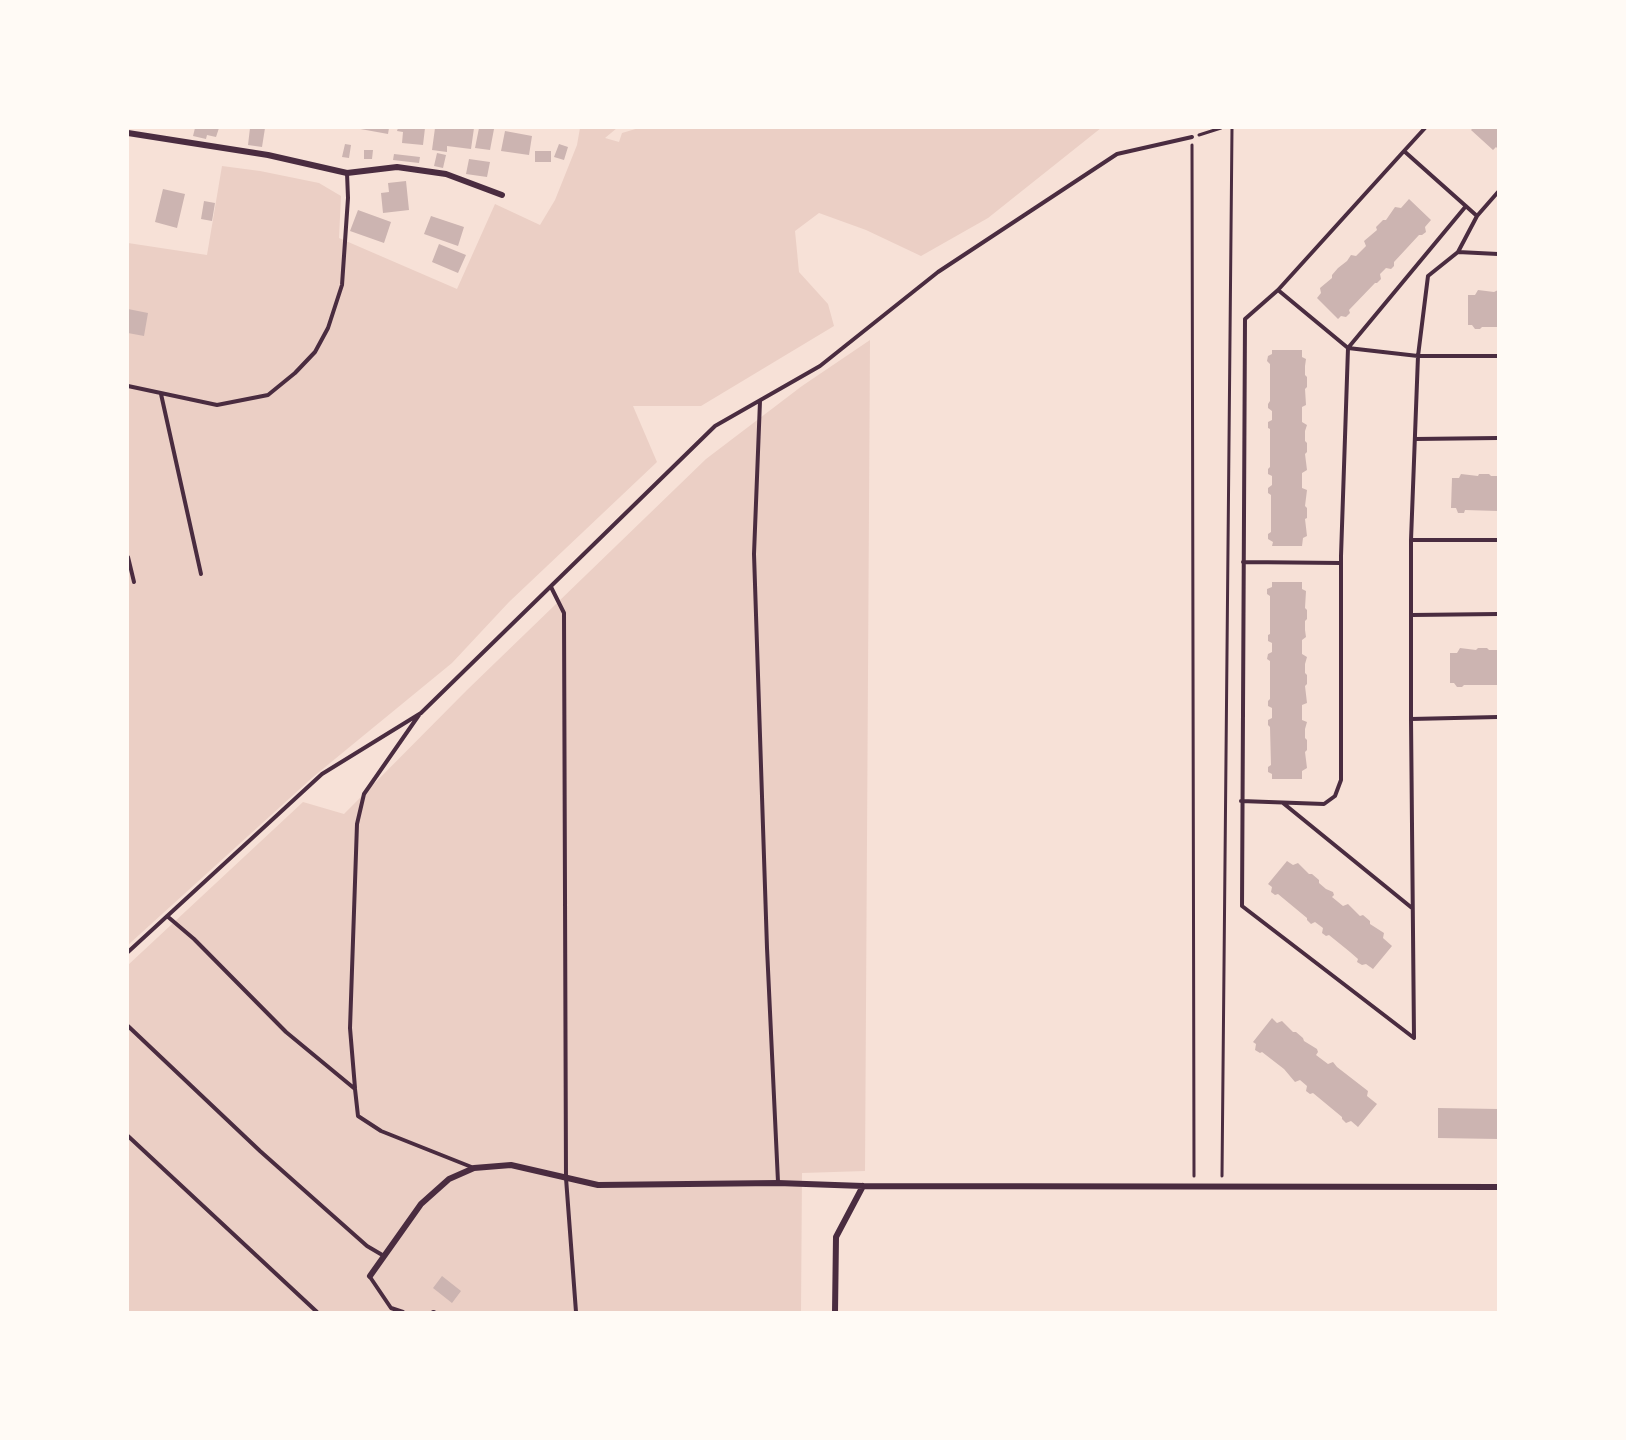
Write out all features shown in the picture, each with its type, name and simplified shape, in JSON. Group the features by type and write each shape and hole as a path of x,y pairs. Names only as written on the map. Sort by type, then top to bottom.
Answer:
{"street":[{"path":"128,133 268,155 347,173 397,167 446,174 502,195"},
{"path":"370,1276 421,1204 448,1179 474,1168 511,1166 598,1185 778,1183 863,1186 1498,1187"},
{"path":"835,1312 837,1237 863,1186"}],"lane":[{"path":"1425,128 1278,290 1245,319 1242,906 1414,1038 1411,540 1418,356 1428,276 1458,252 1477,216 1498,192"},
{"path":"474,1168 381,1131 358,1116 350,1028 357,824 364,794 421,713 716,426 820,366 938,272 1117,154 1191,137"},
{"path":"1404,151 1477,216"},
{"path":"128,386 217,405 268,394 295,373 315,352 328,328 342,285 348,198 347,173"},
{"path":"1241,801 1324,804 1335,796 1341,780 1341,563 1348,348 1466,206"},
{"path":"1458,252 1498,254"},
{"path":"1278,290 1348,348 1418,356 1498,356"},
{"path":"161,394 201,574"},
{"path":"760,401 754,554 767,948 778,1183"},
{"path":"1415,439 1498,438"},
{"path":"1411,540 1498,540"},
{"path":"128,557 134,582"},
{"path":"1243,562 1341,563"},
{"path":"551,587 564,613 566,1178 576,1312"},
{"path":"1412,615 1498,614"},
{"path":"128,952 322,774 421,713"},
{"path":"1411,719 1498,717"},
{"path":"1282,802 1412,909"},
{"path":"167,916 194,939 286,1032 355,1089"},
{"path":"128,1026 269,1159 367,1246 384,1256"},
{"path":"128,1136 317,1312"},
{"path":"370,1276 391,1308 403,1312"}],"path":[{"path":"1194,1187 1191,137 1221,128"},
{"path":"1222,1186 1232,128"}],"shaded area":[{"path":"580,128 617,128 605,138 619,142 622,133 639,128 1101,128 988,218 921,256 866,230 819,213 795,231 799,272 828,304 834,326 701,406 633,406 657,462 509,602 452,663 313,777 128,945 128,243 207,255 222,166 260,171 319,183 341,196 339,238 457,289 495,204 540,225 555,200 577,145"},
{"path":"870,340 865,1171 802,1173 801,1312 128,1312 128,965 303,802 344,814 467,690 706,459 802,386"}],"building":[{"path":"195,128 219,128 216,137 207,135 206,139 193,136"},
{"path":"250,128 265,128 262,147 248,145"},
{"path":"355,128 389,128 388,134"},
{"path":"398,128 425,128 423,145 402,143 403,132 397,131"},
{"path":"435,128 474,128 471,149 447,146 447,152 432,150"},
{"path":"479,128 494,129 490,150 475,148"},
{"path":"1473,128 1498,128 1498,149 1496,147 1493,150 1471,130"},
{"path":"505,131 532,136 529,155 501,151"},
{"path":"345,144 351,145 349,158 342,157"},
{"path":"559,144 568,147 564,160 554,157"},
{"path":"364,150 373,150 372,159 364,159"},
{"path":"535,151 551,151 551,162 535,162"},
{"path":"437,153 446,155 443,168 434,166"},
{"path":"394,154 420,157 419,163 393,160"},
{"path":"469,159 490,162 487,177 466,174"},
{"path":"406,181 409,210 383,213 381,193 389,192 388,183"},
{"path":"163,189 185,194 177,228 155,222"},
{"path":"1409,199 1431,220 1425,227 1426,232 1419,235 1394,262 1391,269 1386,268 1380,274 1381,279 1349,310 1350,313 1346,317 1341,316 1338,319 1317,298 1321,293 1320,288 1332,278 1332,275 1351,255 1356,256 1366,246 1364,241 1377,230 1376,227 1386,220 1395,207 1401,208"},
{"path":"204,201 215,203 212,221 201,219"},
{"path":"358,210 391,222 384,243 350,231"},
{"path":"431,216 464,227 458,246 424,234"},
{"path":"439,244 466,255 458,273 432,262"},
{"path":"1478,290 1494,292 1498,290 1498,327 1475,329 1472,325 1468,325 1468,295 1475,295"},
{"path":"128,309 148,313 144,336 128,333"},
{"path":"1272,350 1302,350 1302,357 1306,359 1306,405 1302,407 1302,422 1307,425 1305,441 1307,452 1305,454 1307,470 1302,473 1302,488 1307,490 1305,506 1307,518 1305,519 1307,536 1303,538 1302,546 1272,546 1273,542 1268,539 1268,534 1271,532 1271,495 1268,493 1268,488 1272,485 1272,476 1268,474 1270,429 1268,422 1272,420 1272,411 1268,408 1270,364 1267,361"},
{"path":"1461,474 1498,476 1498,511 1465,510 1464,513 1458,513 1456,508 1451,508 1452,478 1459,478"},
{"path":"1272,582 1302,582 1302,589 1306,591 1306,637 1302,640 1302,654 1307,657 1305,673 1307,684 1305,686 1307,703 1302,705 1302,720 1307,722 1305,738 1307,750 1305,752 1307,768 1302,771 1302,779 1272,779 1272,774 1268,772 1268,767 1271,765 1268,720 1272,718 1272,708 1268,706 1270,661 1267,659 1268,654 1272,652 1272,643 1268,641 1270,596 1267,594 1267,589 1272,587"},
{"path":"1460,648 1498,650 1498,685 1457,687 1454,683 1450,683 1450,653 1457,653"},
{"path":"1287,861 1293,865 1298,863 1319,880 1319,883 1326,889 1333,892 1332,897 1343,906 1348,904 1360,916 1363,915 1370,921 1370,924 1384,933 1383,938 1392,946 1373,969 1357,962 1358,959 1350,952 1329,935 1322,933 1323,928 1315,922 1311,924 1278,894 1271,892 1272,887 1268,884"},
{"path":"1272,1018 1277,1023 1282,1021 1304,1041 1317,1049 1316,1055 1328,1064 1333,1062 1368,1091 1367,1096 1377,1104 1358,1127 1351,1121 1346,1123 1313,1093 1306,1091 1307,1086 1300,1080 1295,1082 1284,1069 1262,1052 1255,1050 1256,1044 1253,1042"},
{"path":"1438,1108 1498,1109 1498,1139 1438,1138"},
{"path":"442,1276 461,1291 452,1303 433,1288"}]}
